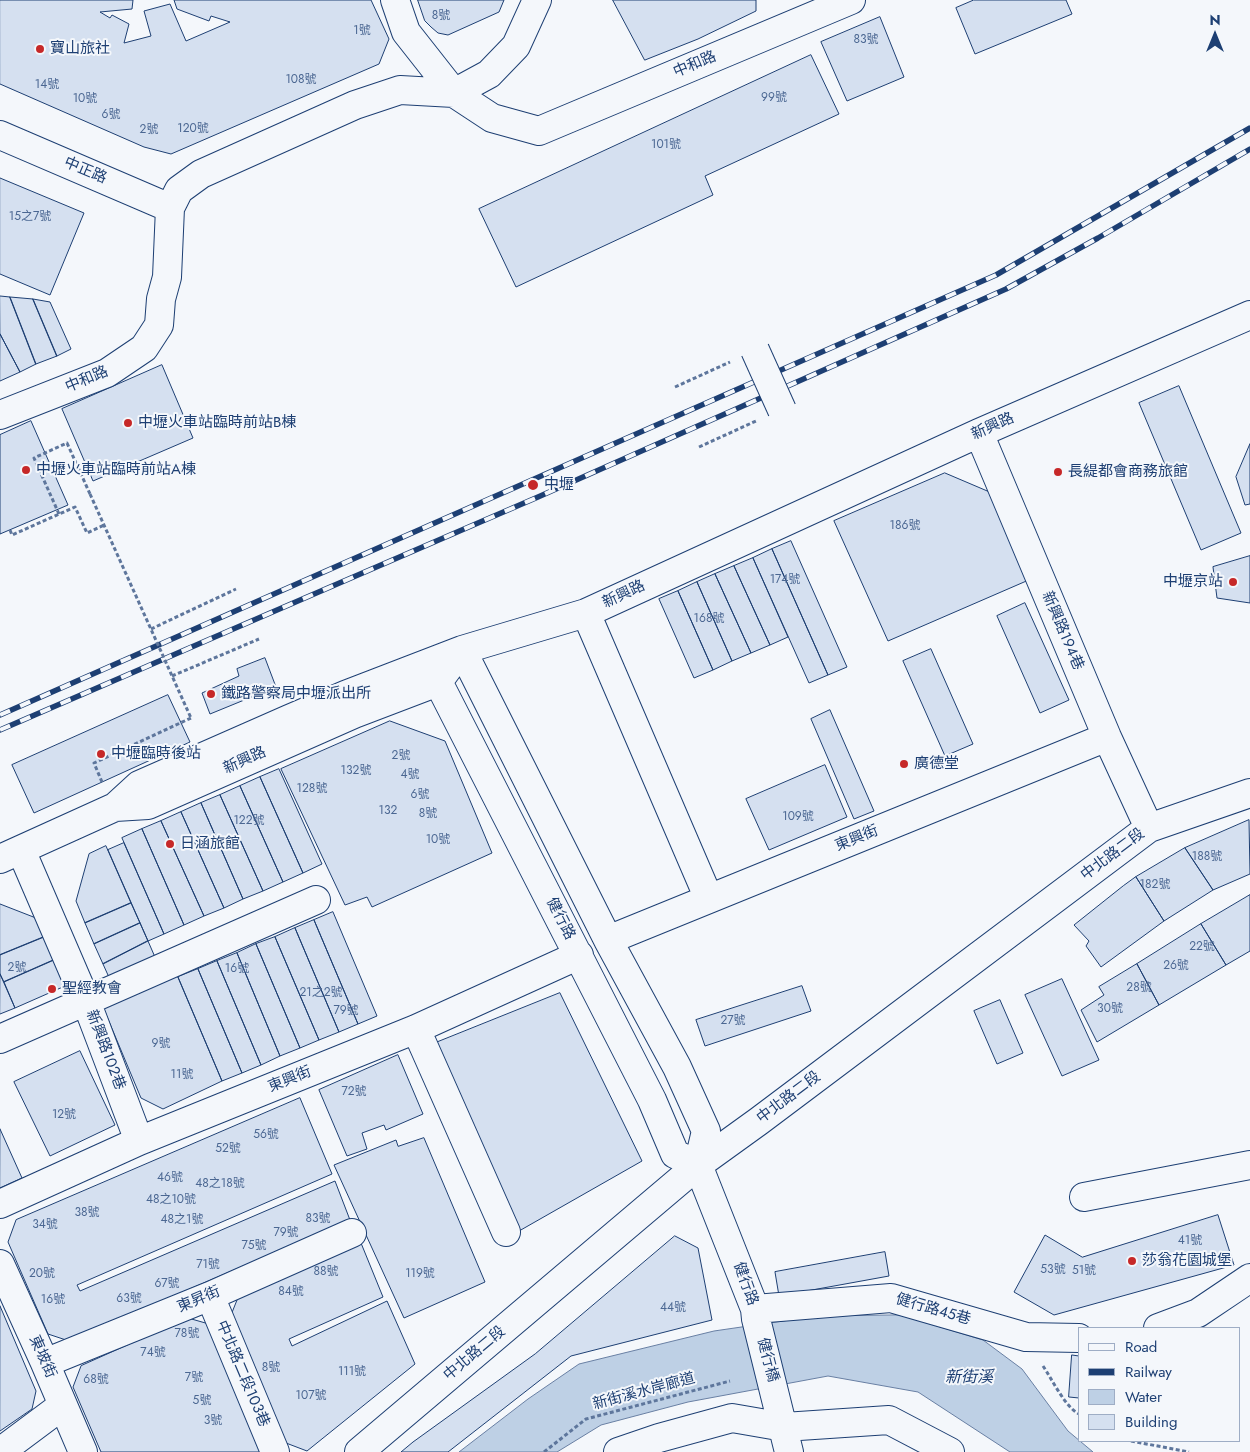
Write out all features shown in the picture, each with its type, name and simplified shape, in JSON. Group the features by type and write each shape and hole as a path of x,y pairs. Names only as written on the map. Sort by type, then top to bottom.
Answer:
{"street":[{"path":"395,0 406,32 454,93"},
{"path":"170,208 179,190 201,174 355,105 400,90 454,93 489,74 516,46 537,0"},
{"name":"中和路","path":"454,93 492,118 539,131 809,8 851,0"},
{"name":"中正路","path":"0,135 170,208"},
{"name":"中和路","path":"0,415 107,373 144,348 159,325 167,277 170,208"},
{"name":"新興路","path":"11,854 115,807 148,805 354,714 433,673 462,650 586,613 979,433 1250,315"},
{"path":"755,350 782,410"},
{"name":"新興路194巷","path":"979,433 1106,737 1149,828"},
{"path":"586,613 710,899"},
{"path":"462,650 608,940 677,1067 706,1131 698,1165"},
{"path":"115,807 139,785 345,695 433,673"},
{"name":"健行路","path":"433,673 652,1100 675,1154 698,1165 756,1314"},
{"name":"東興街","path":"608,940 1106,737"},
{"name":"中北路二段","path":"359,1452 698,1165 1149,828 1250,793"},
{"name":"新興路102巷","path":"11,854 86,1001 139,1141"},
{"path":"0,1039 316,900"},
{"name":"東興街","path":"0,1204 139,1141 416,1029 578,955"},
{"path":"416,1029 506,1232"},
{"path":"1084,1197 1250,1164"},
{"name":"東昇街","path":"46,1363 210,1296 352,1233"},
{"name":"東坡街","path":"0,1264 46,1363 83,1452"},
{"path":"1161,1327 1198,1313 1250,1278"},
{"name":"中北路二段103巷","path":"210,1296 275,1452"},
{"name":"健行路45巷","path":"756,1314 891,1298 1026,1337 1078,1338"},
{"name":"健行橋","path":"756,1314 786,1439"},
{"path":"0,1452 62,1405"},
{"path":"618,1452 659,1438 732,1418 786,1439 890,1420 950,1452"}],"path":[{"path":"674,387 755,350"},
{"path":"699,447 782,410"},
{"path":"59,514 34,458 67,443 191,718 94,763 102,782"},
{"path":"10,530 12,535 75,507 87,533 104,525"},
{"path":"151,629 236,589"},
{"path":"172,676 259,639"},
{"path":"1026,1337 1064,1399 1078,1414"},
{"name":"新街溪水岸廊道","path":"544,1452 586,1419 730,1381"},
{"path":"1136,1442 1189,1452"}],"water":[{"name":"新街溪","path":"901,1315 983,1340 1022,1369 1068,1431 1078,1439 1078,1442 1081,1442 1093,1452 1010,1452 918,1392 828,1376 688,1402 601,1425 557,1452 459,1452 528,1399 579,1364 714,1331 817,1316"}],"building":[{"path":"0,0 133,0 132,9 100,12 110,18 112,15 129,24 124,43 151,36 144,11 170,4 186,41 230,22 211,16 209,21 177,9 174,0 371,0 389,39 379,64 171,154 144,147 0,84"},
{"path":"418,0 504,0 499,12 448,35 438,33 425,21"},
{"path":"613,0 756,0 756,11 698,39 645,60"},
{"path":"974,0 1066,0 1072,14 975,54 956,8"},
{"path":"880,17 904,77 847,101 821,42"},
{"path":"811,55 839,114 705,176 713,195 516,287 479,209"},
{"path":"0,178 84,213 50,295 0,274"},
{"path":"0,296 10,297 36,364 20,372 0,334"},
{"path":"10,297 33,299 57,356 36,364"},
{"path":"33,299 50,302 71,349 57,356"},
{"path":"0,334 20,372 0,381"},
{"name":"中壢火車站臨時前站B棟","path":"162,365 193,438 93,481 62,409"},
{"path":"1179,386 1241,533 1201,550 1139,403"},
{"name":"中壢火車站臨時前站A棟","path":"31,421 68,505 0,534 0,435"},
{"path":"1250,444 1250,504 1245,505 1236,477"},
{"path":"945,473 992,493 1031,579 888,641 834,521"},
{"path":"791,541 847,667 828,675 772,549"},
{"path":"772,549 828,675 809,683 753,558"},
{"name":"中壢京站","path":"1250,556 1250,603 1217,598 1213,567"},
{"path":"753,558 788,637 770,645 734,566"},
{"path":"734,566 770,645 751,653 715,574"},
{"path":"715,574 751,653 732,661 697,582"},
{"path":"697,582 732,661 713,670 678,591"},
{"path":"678,591 713,670 694,678 659,599"},
{"path":"1025,603 1069,700 1040,713 997,616"},
{"path":"931,649 973,744 945,756 903,661"},
{"path":"265,658 276,687 210,714 202,693 239,676 237,669"},
{"name":"中壢臨時後站","path":"168,695 190,742 34,813 12,765"},
{"path":"830,710 874,811 854,819 811,719"},
{"path":"390,721 445,741 492,853 372,907 367,897 345,905 281,769"},
{"path":"825,765 847,817 769,850 746,799"},
{"path":"279,769 322,864 303,873 260,777"},
{"path":"260,777 303,873 283,882 240,786"},
{"path":"240,786 283,882 263,891 220,795"},
{"path":"220,795 263,891 243,899 201,803"},
{"path":"201,803 243,899 224,908 181,812"},
{"path":"181,812 224,908 204,916 161,821"},
{"path":"1249,820 1250,874 1213,890 1185,848"},
{"path":"161,821 204,916 184,925 142,829"},
{"path":"142,829 184,925 164,934 122,838"},
{"path":"124,843 164,934 148,941 108,850"},
{"path":"106,846 131,903 85,923 76,901 89,854"},
{"path":"1185,848 1213,890 1164,921 1136,877"},
{"path":"1136,877 1164,921 1101,967 1086,946 1089,941 1074,925"},
{"path":"1250,895 1250,951 1226,965 1201,924"},
{"path":"131,903 140,923 94,944 85,923"},
{"path":"0,904 36,918 44,937 0,955"},
{"path":"333,912 377,1016 358,1024 314,920"},
{"path":"314,920 358,1024 339,1032 295,928"},
{"path":"140,923 148,941 103,964 94,944"},
{"path":"1201,924 1226,965 1159,1005 1137,964"},
{"path":"295,928 339,1032 319,1040 275,937"},
{"path":"44,937 54,960 4,982 0,974 0,955"},
{"path":"275,937 319,1040 300,1048 256,944"},
{"path":"148,941 158,964 112,984 103,964"},
{"path":"256,944 300,1048 280,1056 237,953"},
{"path":"237,953 280,1056 261,1065 217,961"},
{"path":"54,960 65,986 15,1008 4,982"},
{"path":"217,961 261,1065 242,1073 198,969"},
{"path":"1137,964 1159,1005 1097,1042 1081,1010 1104,995 1099,987"},
{"path":"174,968 222,1081 163,1109 141,1098 100,1000"},
{"path":"198,969 242,1073 222,1081 178,977"},
{"path":"0,974 15,1008 0,1014"},
{"path":"1062,979 1099,1060 1062,1076 1025,995"},
{"path":"802,986 811,1011 705,1046 696,1020"},
{"path":"560,993 642,1161 505,1239 418,1050"},
{"path":"1000,1000 1023,1053 997,1064 974,1011"},
{"path":"80,1051 115,1125 50,1156 14,1082"},
{"path":"398,1055 423,1114 386,1130 384,1125 362,1133 367,1149 347,1156 319,1090"},
{"path":"300,1098 332,1174 77,1285 80,1291 335,1181 350,1220 69,1341 48,1334 8,1242 16,1220"},
{"path":"0,1129 22,1178 0,1188"},
{"path":"424,1138 485,1282 404,1318 334,1165 396,1140 398,1146"},
{"name":"莎翁花園城堡","path":"1218,1215 1234,1265 1054,1315 1014,1292 1045,1235 1082,1257"},
{"path":"675,1236 698,1248 712,1320 571,1356 448,1452 401,1452 535,1354"},
{"path":"361,1243 383,1297 289,1339 292,1346 387,1301 415,1364 307,1451 286,1443 231,1315 239,1295"},
{"path":"885,1252 889,1276 779,1296 775,1272"},
{"path":"0,1306 36,1391 32,1409 0,1431"},
{"path":"188,1318 209,1324 261,1452 101,1452 73,1387 81,1366"},
{"path":"1072,1355 1078,1356 1078,1398 1069,1397"}],"railway":[{"path":"0,715 996,275 1250,128"},
{"path":"0,730 538,497 1006,289 1098,238 1250,149"}],"place":[{"name":"寶山旅社","path":"40,49"},
{"name":"中壢火車站臨時前站B棟","path":"128,423"},
{"name":"中壢火車站臨時前站A棟","path":"26,470"},
{"name":"長緹都會商務旅館","path":"1058,472"},
{"name":"中壢","path":"533,485"},
{"name":"中壢京站","path":"1233,582"},
{"name":"鐵路警察局中壢派出所","path":"211,694"},
{"name":"中壢臨時後站","path":"101,754"},
{"name":"廣德堂","path":"904,764"},
{"name":"日涵旅館","path":"170,844"},
{"name":"聖經教會","path":"52,989"},
{"name":"莎翁花園城堡","path":"1132,1261"}]}
